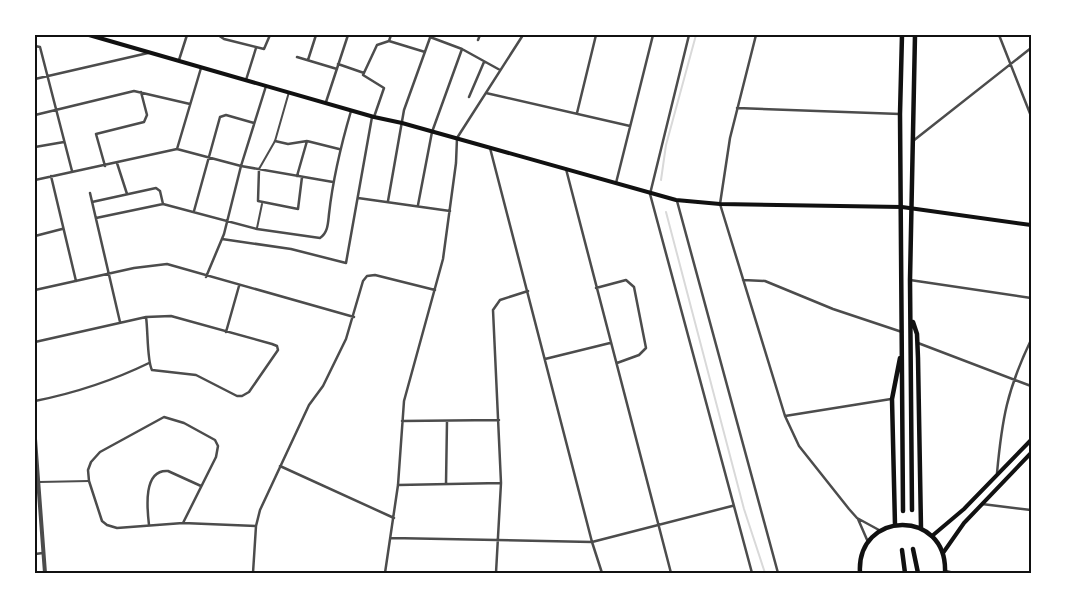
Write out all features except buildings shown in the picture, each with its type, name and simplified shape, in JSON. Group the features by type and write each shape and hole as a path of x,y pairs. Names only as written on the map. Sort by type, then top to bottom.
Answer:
{"highway":[{"path":"902,35 900,114 903,511"},
{"path":"912,510 912,316 910,280 915,35"},
{"path":"912,316 917,343 921,528"},
{"path":"895,525 892,399 902,349"},
{"path":"860,573 862,552 879,530 905,524 921,528 932,536 944,553 945,572"},
{"path":"913,549 918,573"},
{"path":"902,550 905,573"}],"main road":[{"path":"89,35 351,111 402,123 676,200 720,204 902,207 1031,225"},
{"path":"932,536 951,521 1031,440"},
{"path":"944,553 964,523 1031,453"}],"street":[{"path":"179,62 187,35"},
{"path":"218,35 256,48 265,49 270,35"},
{"path":"308,60 316,35"},
{"path":"326,103 348,35"},
{"path":"389,41 391,35"},
{"path":"478,40 480,35"},
{"path":"386,573 398,485 406,392 435,290 450,211 456,163 456,138 523,35"},
{"path":"577,113 596,35"},
{"path":"615,184 652,35"},
{"path":"689,35 650,194 732,506 752,573"},
{"path":"756,35 737,108 724,172 720,204 785,416 799,446 857,518 868,542"},
{"path":"999,35 1031,116"},
{"path":"388,201 402,123 431,36 462,49 500,70"},
{"path":"222,238 322,255 345,263 349,257 373,117 384,88 378,83 364,78 364,73 378,45 389,41 425,52"},
{"path":"35,46 40,47 43,52 46,77 72,171"},
{"path":"246,81 256,48"},
{"path":"913,141 1031,48"},
{"path":"418,205 432,132 462,49"},
{"path":"35,79 148,53"},
{"path":"297,57 337,69"},
{"path":"469,98 484,62"},
{"path":"338,64 364,73"},
{"path":"177,149 201,68"},
{"path":"206,276 222,238 241,166 266,86"},
{"path":"35,115 133,91 190,104"},
{"path":"105,166 96,134 144,122 147,116 141,92"},
{"path":"289,92 275,141 259,169 258,199 262,204 298,210 302,177"},
{"path":"486,93 630,126"},
{"path":"737,108 900,114"},
{"path":"96,218 163,204 257,229 320,238 325,234 328,227 339,149 351,111"},
{"path":"194,211 220,118 226,115 254,123"},
{"path":"275,141 288,144 307,141 339,149"},
{"path":"297,176 307,141"},
{"path":"35,147 64,142"},
{"path":"490,148 592,542 602,573"},
{"path":"35,180 177,149 241,166 333,182"},
{"path":"117,163 126,194"},
{"path":"566,169 671,573"},
{"path":"51,176 76,281"},
{"path":"92,202 156,188 160,191 163,204"},
{"path":"90,193 120,322"},
{"path":"358,198 450,211"},
{"path":"676,200 778,573"},
{"path":"257,229 262,204"},
{"path":"35,236 63,228"},
{"path":"35,290 140,267 167,264 354,317"},
{"path":"254,573 256,526 280,466 309,404 332,370 346,339 354,317 362,284 367,276 375,275 435,290"},
{"path":"596,288 626,280 634,287 646,348 639,356 617,363"},
{"path":"742,280 765,281 833,309 902,332"},
{"path":"910,280 1031,298"},
{"path":"226,332 239,285"},
{"path":"496,573 502,483 493,310 500,300 528,291"},
{"path":"35,342 146,317 171,316 276,345 278,350 247,394 237,396 196,375 152,370 149,363 150,342 146,317"},
{"path":"997,476 1006,402 1013,378 1031,340"},
{"path":"545,359 610,343"},
{"path":"917,343 1031,386"},
{"path":"35,401 77,392 127,374 149,363"},
{"path":"785,416 892,399"},
{"path":"183,523 216,457 218,444 184,423 164,417 100,452 89,466 89,481 104,524 118,528 183,523 256,526"},
{"path":"402,421 499,420"},
{"path":"446,484 447,421"},
{"path":"35,439 38,507 45,573"},
{"path":"280,466 394,518"},
{"path":"149,525 150,482 156,474 168,470 201,486"},
{"path":"38,482 89,481"},
{"path":"398,485 502,483"},
{"path":"982,504 1031,510"},
{"path":"391,538 592,542 732,506"},
{"path":"857,518 879,530"},
{"path":"35,554 43,553"},
{"path":"945,572 954,573"}],"waterway":[{"path":"661,180 666,145 696,35"},
{"path":"666,212 744,509 765,573"}]}
